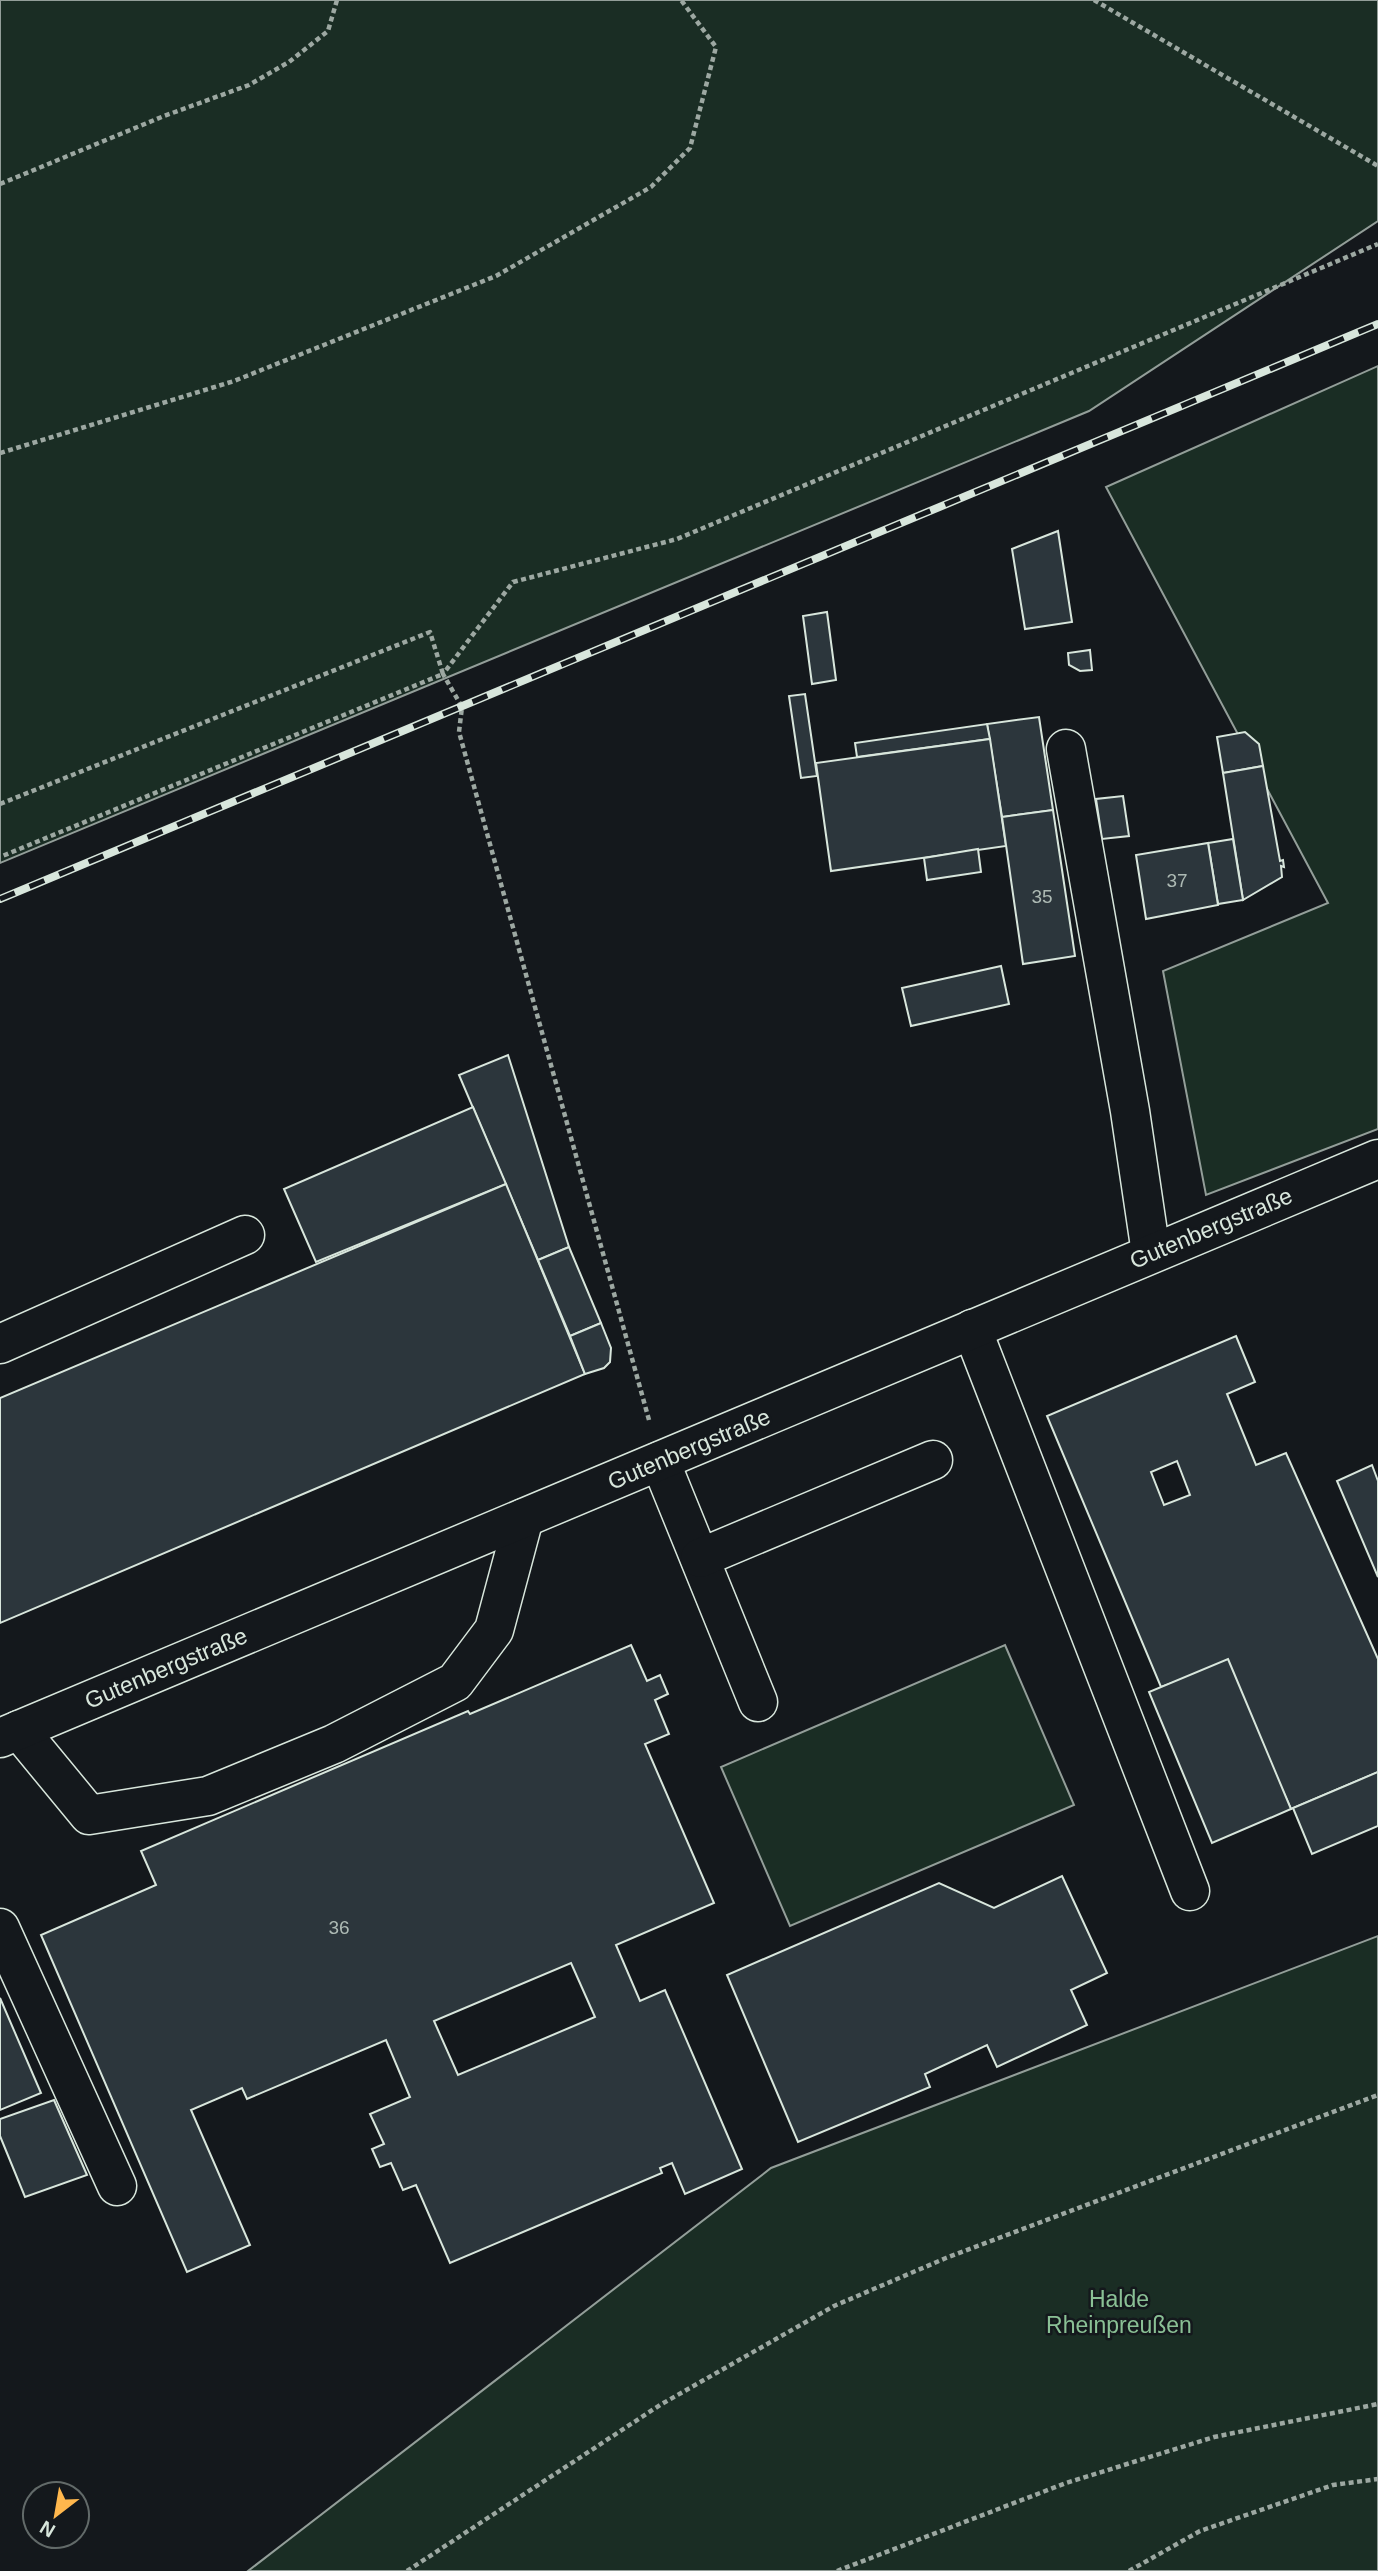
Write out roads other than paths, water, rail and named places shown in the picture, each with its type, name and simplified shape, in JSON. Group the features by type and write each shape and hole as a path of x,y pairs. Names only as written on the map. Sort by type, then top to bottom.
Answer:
{"street":[{"path":"1066,749 1130,1111 1151,1253"},
{"name":"Gutenbergstraße","path":"10,1734 1378,1159"},
{"path":"0,1344 245,1236"},
{"path":"972,1329 1190,1891"},
{"path":"700,1558 933,1460"},
{"path":"660,1461 758,1702"},
{"path":"10,1734 89,1815 208,1796 334,1744 455,1682 494,1630 524,1518"},
{"path":"0,1928 117,2186"}],"railway":[{"path":"0,899 1378,324"}],"park label":[{"name":"Halde Rheinpreußen","path":"1119,2312"}]}
